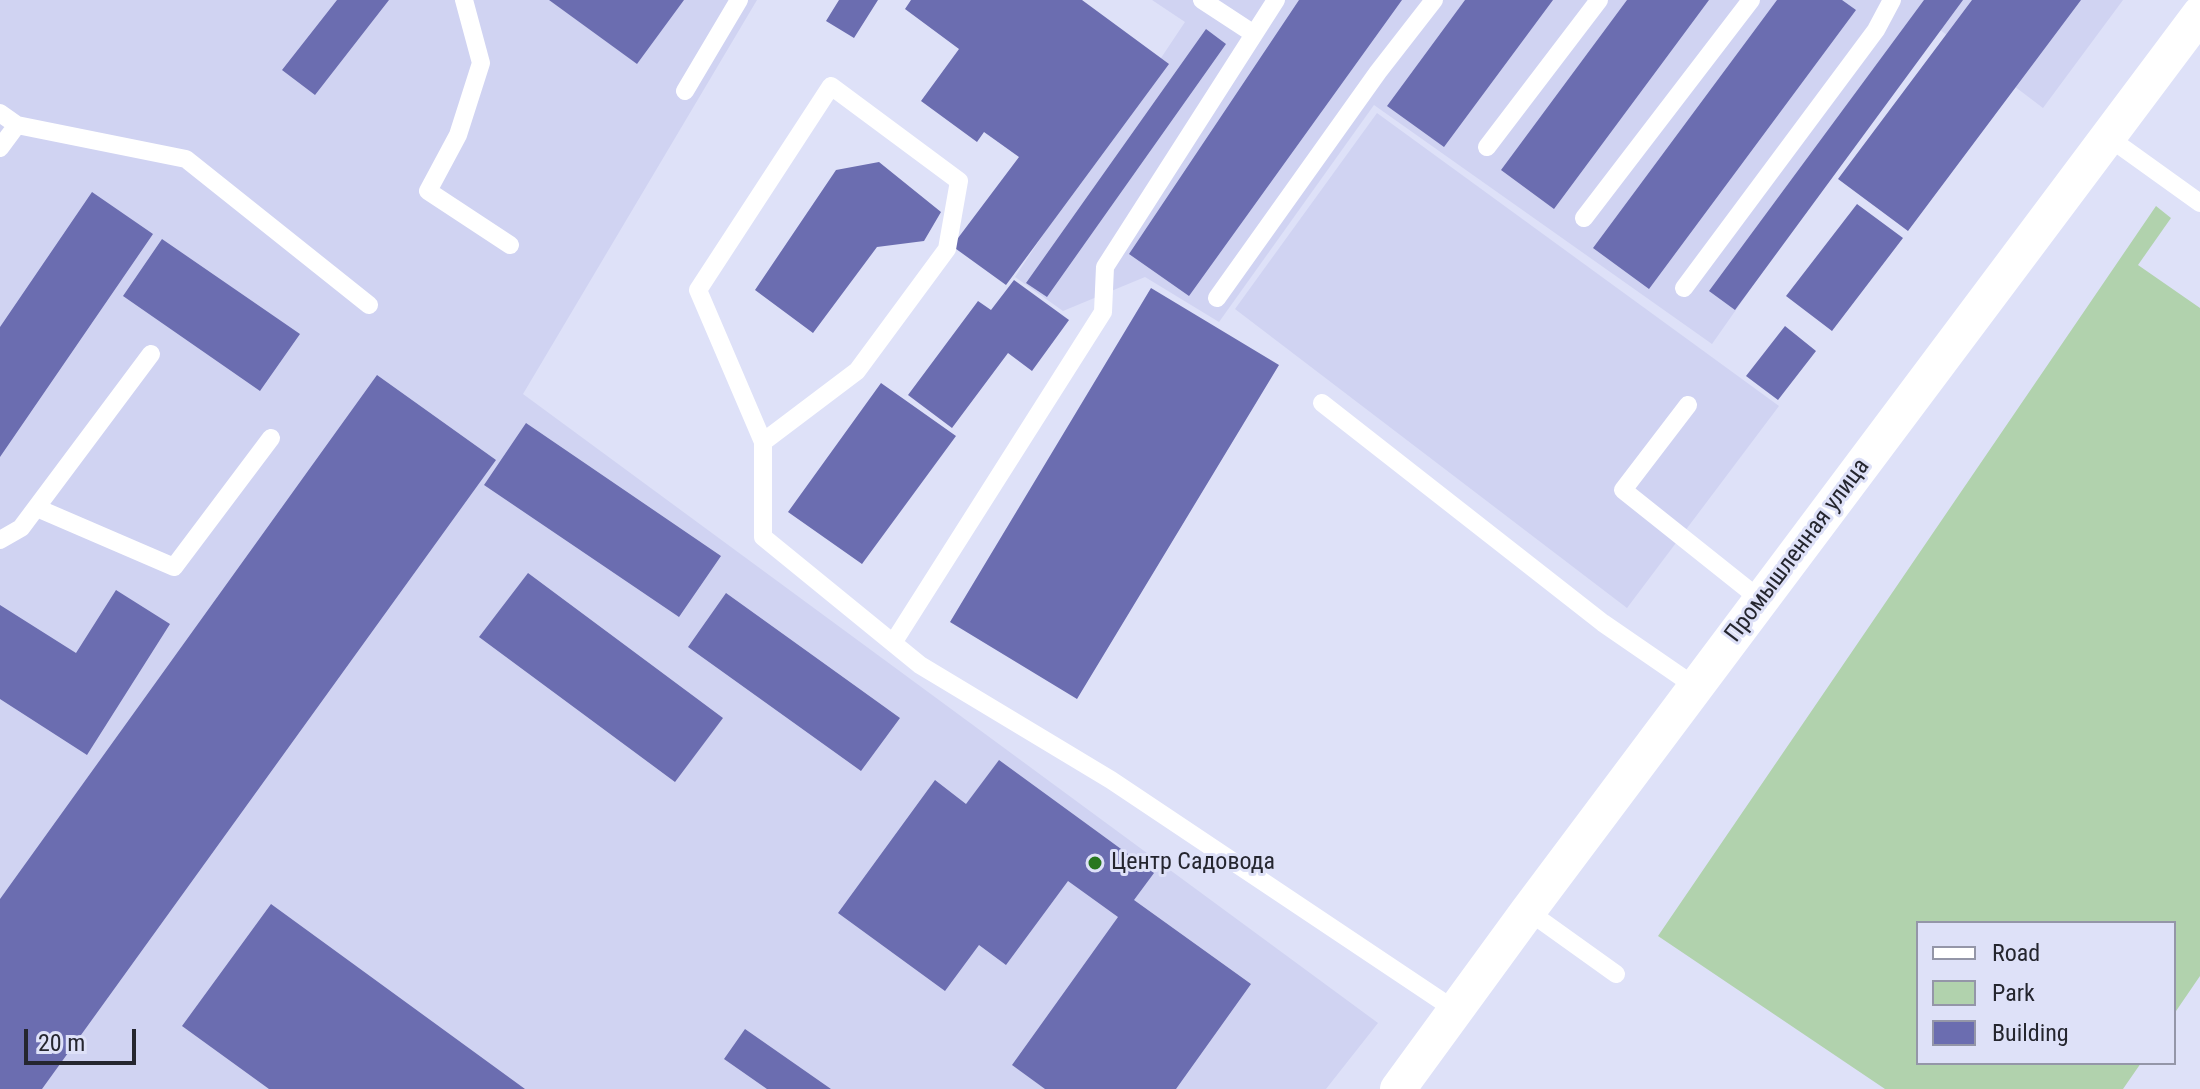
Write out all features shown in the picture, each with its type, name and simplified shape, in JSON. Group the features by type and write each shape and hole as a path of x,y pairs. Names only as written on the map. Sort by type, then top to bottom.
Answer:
{"street":[{"name":"Промышленная улица","path":"1398,1089 2200,14"}],"lane":[{"path":"464,0 481,63 458,135 428,191 510,245"},
{"path":"685,91 739,0"},
{"path":"1202,0 1254,34"},
{"path":"893,643 1103,312 1105,267 1276,0"},
{"path":"1217,298 1378,72 1434,0"},
{"path":"1487,147 1599,0"},
{"path":"1584,218 1751,0"},
{"path":"1684,288 1876,30 1892,0"},
{"path":"763,442 857,371 947,249 959,181 831,86 698,290 763,442 763,537 920,665 1111,780 1455,1010"},
{"path":"0,113 17,125 186,159 369,305"},
{"path":"0,148 17,125"},
{"path":"2108,137 2200,203"},
{"path":"0,540 21,528 151,354"},
{"path":"1322,403 1603,623 1696,687"},
{"path":"1688,405 1623,490 1761,600"},
{"path":"37,508 174,567 271,438"},
{"path":"1528,911 1616,974"}],"shaded area":[{"path":"0,0 757,0 523,394 1378,1023 1326,1089 0,1089"},
{"path":"1152,0 2123,0 2043,108 1935,26 1712,344 1374,105 1219,322 1145,277 1063,311 1015,277 1185,22"},
{"path":"1377,113 1779,406 1627,608 1235,309"}],"green space":[{"path":"2156,206 2171,218 2138,265 2200,308 2200,976 2176,1011 2176,921 1916,921 1916,1065 2140,1065 2123,1089 1885,1089 1658,936"}],"building":[{"path":"337,0 389,0 315,95 282,70"},
{"path":"549,0 684,0 637,64"},
{"path":"839,0 878,0 854,38 826,21"},
{"path":"911,0 1082,0 1169,64 1006,285 952,246 1019,157 984,132 977,142 921,101 959,49 905,9"},
{"path":"1299,0 1402,0 1189,296 1129,254"},
{"path":"1465,0 1553,0 1444,147 1387,106"},
{"path":"1627,0 1709,0 1554,209 1501,170"},
{"path":"1777,0 1842,0 1856,10 1649,289 1593,248"},
{"path":"1924,0 1963,0 1735,310 1709,291"},
{"path":"1972,0 2081,0 1908,231 1838,179"},
{"path":"1206,29 1226,44 1047,297 1026,283"},
{"path":"879,162 941,212 924,241 877,247 813,333 755,290 836,170"},
{"path":"92,192 153,234 0,457 0,327"},
{"path":"1857,204 1903,238 1832,331 1786,296"},
{"path":"162,239 300,334 260,391 123,296"},
{"path":"1014,280 1069,320 1032,371 1008,353 952,428 908,395 978,301 991,310"},
{"path":"1151,288 1279,365 1077,699 950,622"},
{"path":"1785,326 1816,351 1778,400 1746,376"},
{"path":"377,375 496,460 42,1089 0,1089 0,899"},
{"path":"881,383 956,436 862,564 788,512"},
{"path":"526,423 721,556 679,617 484,485"},
{"path":"528,573 723,718 675,782 479,637"},
{"path":"116,590 170,624 87,755 0,699 0,605 76,653"},
{"path":"726,593 900,718 861,771 688,647"},
{"path":"999,760 1154,873 1134,900 1251,984 1176,1089 1045,1089 1012,1065 1118,917 1068,881 1006,965 979,945 945,991 838,913 935,780 966,804"},
{"path":"271,904 525,1089 269,1089 182,1026"},
{"path":"745,1029 831,1089 767,1089 724,1059"}],"place":[{"name":"Центр Садовода","path":"1095,863"}]}
